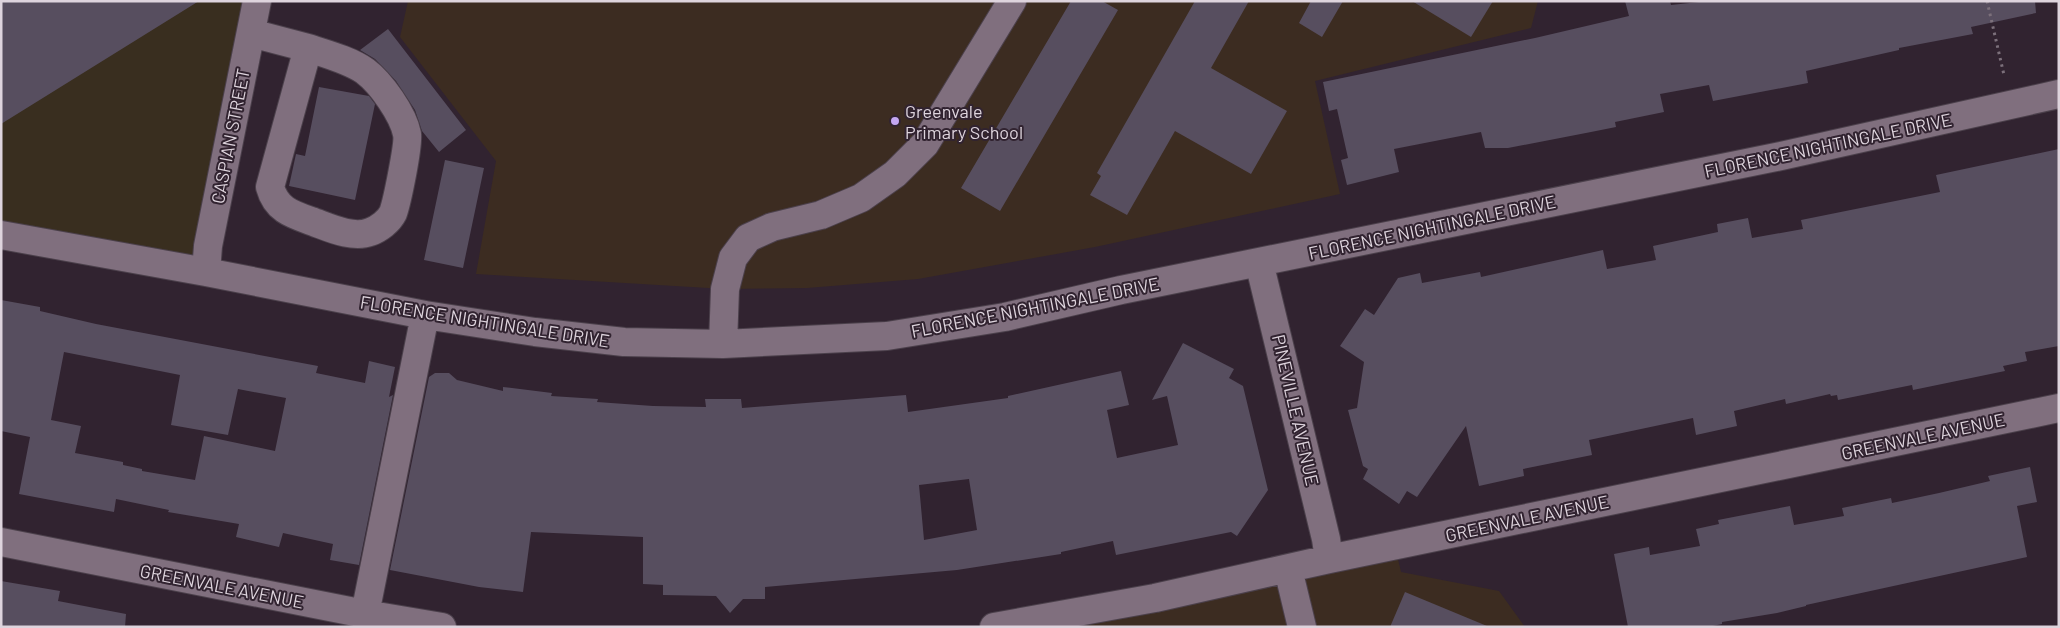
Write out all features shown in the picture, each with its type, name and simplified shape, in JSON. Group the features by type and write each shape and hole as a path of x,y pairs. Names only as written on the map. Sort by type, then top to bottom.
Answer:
{"street":[{"name":"CASPIAN STREET","path":"206,272 208,246 257,1"},
{"path":"723,344 725,289 733,258 748,238 772,227 822,215 853,201 896,174 925,144 1012,1"},
{"path":"251,33 308,48 365,71 401,116 407,136 396,202 392,214 387,220 370,233 355,235 289,214 279,206 273,197 270,187 308,48"},
{"name":"FLORENCE NIGHTINGALE DRIVE","path":"1,235 206,272 425,315 535,332 624,342 723,344 887,336 1006,316 1260,262 1782,156 2059,94"},
{"name":"PINEVILLE AVENUE","path":"1260,262 1326,538 1329,559"},
{"path":"364,614 425,315"},
{"name":"GREENVALE AVENUE","path":"994,627 1155,598 1329,559 2059,408"},
{"name":"GREENVALE AVENUE","path":"1,542 364,614 442,627"},
{"path":"1288,569 1302,627"}],"path":[{"path":"1987,1 2011,105"}],"shaded area":[{"path":"1,1 256,1 202,272 1,236"},
{"name":"Greenvale Primary School","path":"408,1 1538,1 1531,28 1315,81 1340,194 1095,247 918,279 807,288 725,289 476,274 496,161 400,37"},
{"path":"1395,546 1401,572 1499,591 1525,627 1004,627"}],"building":[{"path":"1,1 199,1 1,124"},
{"path":"1071,1 1102,1 1118,10 1000,211 961,188"},
{"path":"1195,1 1249,1 1211,68 1287,111 1251,174 1175,131 1127,215 1090,195 1101,176 1097,173"},
{"path":"1311,1 1343,1 1322,37 1299,23"},
{"path":"1412,1 1493,1 1471,37"},
{"path":"1625,1 1670,1 1671,5 1708,1 2035,1 2036,13 1971,27 1973,34 1899,48 1899,50 1806,71 1808,83 1713,101 1709,85 1660,94 1664,112 1615,122 1616,127 1508,148 1485,148 1481,132 1394,149 1399,172 1347,185 1341,160 1348,158 1337,109 1329,111 1323,82 1535,38 1629,16"},
{"path":"388,29 466,130 439,152 422,131 415,110 396,81 375,59 360,50"},
{"path":"319,87 369,96 375,104 355,200 289,186 296,154 305,156"},
{"path":"2059,149 2059,346 2025,352 2027,361 2003,366 2005,371 1913,390 1912,385 1838,400 1837,395 1831,396 1830,394 1786,404 1785,399 1734,411 1737,426 1696,435 1693,418 1589,440 1592,455 1523,469 1524,476 1479,486 1466,426 1417,497 1407,491 1399,504 1363,479 1368,469 1363,466 1348,410 1357,408 1364,362 1340,346 1365,309 1374,315 1398,278 1420,273 1422,283 1480,272 1481,277 1603,250 1607,269 1656,260 1653,246 1718,232 1717,224 1748,218 1752,238 1803,229 1801,220 1940,192 1936,175"},
{"path":"445,160 484,168 463,268 424,260"},
{"path":"1,300 40,307 40,311 96,324 318,366 316,373 365,383 369,361 395,367 389,397 393,395 359,565 330,560 333,544 283,533 279,547 236,537 239,524 168,512 169,510 116,499 114,512 19,494 30,437 1,431","holes":["64,352 180,375 171,425 228,435 238,389 286,398 275,451 204,436 195,480 142,471 142,469 123,465 123,462 75,453 81,426 51,420"]},
{"path":"1183,343 1234,369 1229,378 1243,386 1268,490 1237,536 1231,532 1116,555 1113,541 1061,552 1061,554 957,570 765,587 765,599 743,599 730,613 716,596 663,595 663,585 643,584 643,537 531,532 523,592 479,587 390,570 429,377 435,373 449,373 457,380 503,391 503,387 552,393 551,396 598,399 597,402 653,406 706,407 705,399 741,399 742,408 906,395 908,412 1008,398 1008,396 1121,371 1129,405 1107,410 1117,458 1178,445 1167,396 1152,400","holes":["969,479 977,530 924,540 919,485"]},
{"path":"2030,467 2037,502 2017,506 2027,557 1777,613 1722,622 1722,624 1708,627 1628,627 1614,554 1649,547 1650,555 1700,546 1696,529 1719,524 1718,520 1790,506 1794,525 1844,516 1842,508 1891,498 1892,503 1939,493 1990,481 1988,476"},
{"path":"1,581 60,591 58,601 126,614 125,627 1,627"},
{"path":"1405,592 1487,626 1487,627 1390,627"}],"place":[{"name":"Greenvale Primary School","path":"895,121"}]}
